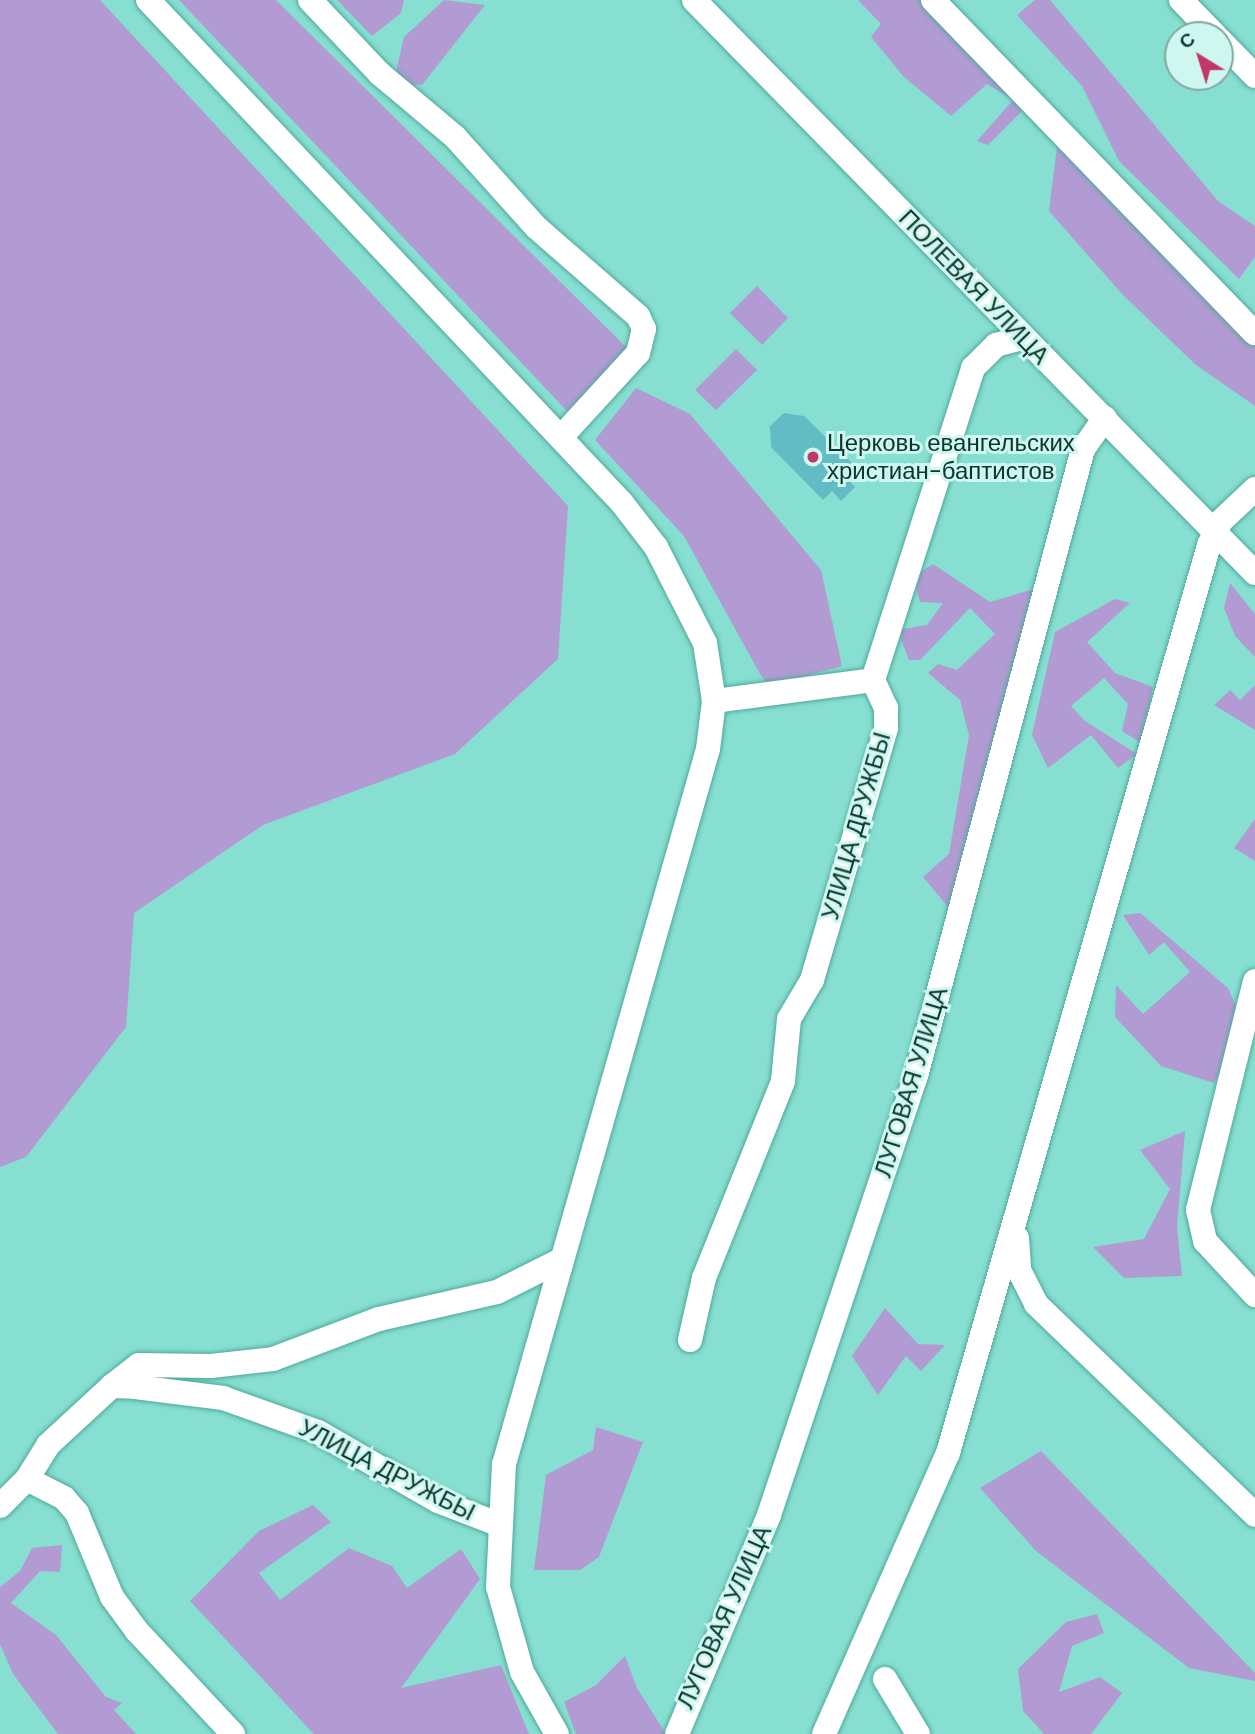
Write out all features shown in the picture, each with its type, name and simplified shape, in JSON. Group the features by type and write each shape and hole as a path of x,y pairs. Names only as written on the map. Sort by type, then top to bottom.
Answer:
{"street":[{"path":"148,0 562,436 656,547 684,595 705,643 714,701 708,749 504,1464 498,1587 510,1640 556,1734"},
{"path":"310,0 380,74 455,137 537,228 638,316 644,329 638,353 562,436"},
{"name":"ПОЛЕВАЯ УЛИЦА","path":"694,0 1255,573"},
{"path":"933,0 1255,333"},
{"path":"1181,0 1201,21"},
{"path":"1234,50 1251,62"},
{"path":"714,701 873,680 973,368 996,345 1023,338"},
{"name":"ЛУГОВАЯ УЛИЦА","path":"677,1734 769,1515 916,1076 1083,449 1105,418"},
{"path":"824,1734 948,1453 1214,531 1255,489"},
{"name":"УЛИЦА ДРУЖБЫ","path":"691,1340 704,1278 783,1081 789,1019 812,980 886,728 886,708 873,680"},
{"path":"1255,981 1198,1210 1205,1241 1255,1295"},
{"path":"1020,1208 1019,1269 1036,1304 1255,1515"},
{"path":"0,1506 27,1479 48,1445 139,1365 211,1366 273,1359 379,1319 497,1292 561,1261"},
{"path":"995,1293 1036,1304"},
{"name":"УЛИЦА ДРУЖБЫ","path":"112,1386 223,1398 318,1432 438,1501 499,1524"},
{"path":"27,1479 71,1506 112,1597 137,1632 233,1734"},
{"path":"885,1679 918,1734"}],"shaded area":[{"path":"0,0 100,0 568,506 558,659 455,754 263,825 134,913 126,1027 26,1157 0,1167"},
{"path":"179,0 276,0 629,350 585,412 566,410"},
{"path":"337,0 404,0 401,13 372,36"},
{"path":"444,0 485,5 422,85 393,84 404,37"},
{"path":"858,0 921,0 1255,334 1255,406 1196,365 1122,294 1049,211 1057,146 1023,110 988,145 977,141 1013,100 987,84 951,116 904,77 871,37 881,24"},
{"path":"1035,0 1050,0 1218,201 1255,226 1255,257 1239,279 1119,161 1082,86 1017,15"},
{"path":"757,286 788,318 762,345 730,313"},
{"path":"736,349 757,370 716,410 695,390"},
{"path":"636,388 690,414 821,570 842,666 769,686 760,674 684,536 595,440"},
{"path":"933,564 990,602 1047,585 949,908 923,877 949,854 969,735 960,700 928,673 938,664 957,670 995,634 970,608 920,660 909,660 897,630 927,625 943,603 920,602 913,577"},
{"path":"1230,583 1255,614 1255,657 1235,636 1224,608"},
{"path":"1115,599 1130,603 1087,642 1115,673 1153,687 1141,743 1122,731 1128,704 1104,678 1071,706 1085,721 1137,754 1118,768 1091,735 1048,768 1032,735 1055,632"},
{"path":"1255,685 1255,730 1214,705 1230,690 1240,700"},
{"path":"1255,819 1255,861 1234,848"},
{"path":"1140,913 1228,988 1244,1025 1214,1083 1161,1066 1115,1017 1116,985 1143,1014 1190,972 1164,942 1149,955 1123,915"},
{"path":"1185,1131 1177,1227 1182,1276 1124,1278 1093,1247 1144,1239 1170,1189 1140,1150"},
{"path":"885,1308 918,1344 945,1345 921,1371 906,1356 878,1395 852,1356"},
{"path":"596,1427 643,1442 599,1557 580,1570 534,1570 546,1475 593,1450"},
{"path":"1041,1451 1255,1673 1255,1681 1189,1668 1036,1551 980,1488"},
{"path":"313,1505 331,1522 259,1573 280,1600 349,1548 392,1566 407,1588 461,1549 480,1579 401,1688 501,1665 529,1734 314,1734 309,1729 190,1601 259,1531"},
{"path":"62,1545 60,1572 40,1571 11,1603 56,1635 106,1697 122,1703 114,1710 136,1734 58,1734 13,1674 0,1644 0,1587 20,1571 32,1548"},
{"path":"1097,1614 1104,1633 1072,1646 1059,1692 1100,1677 1122,1693 1091,1734 1044,1734 1023,1711 1018,1669 1066,1622"},
{"path":"625,1656 637,1688 666,1734 576,1734 564,1702 596,1685"}],"building":[{"name":"Церковь евангельских христиан-баптистов","path":"784,413 804,416 856,467 845,477 855,487 841,501 832,491 823,500 771,447 770,426"}],"place":[{"name":"Церковь евангельских христиан-баптистов","path":"813,457"}]}
